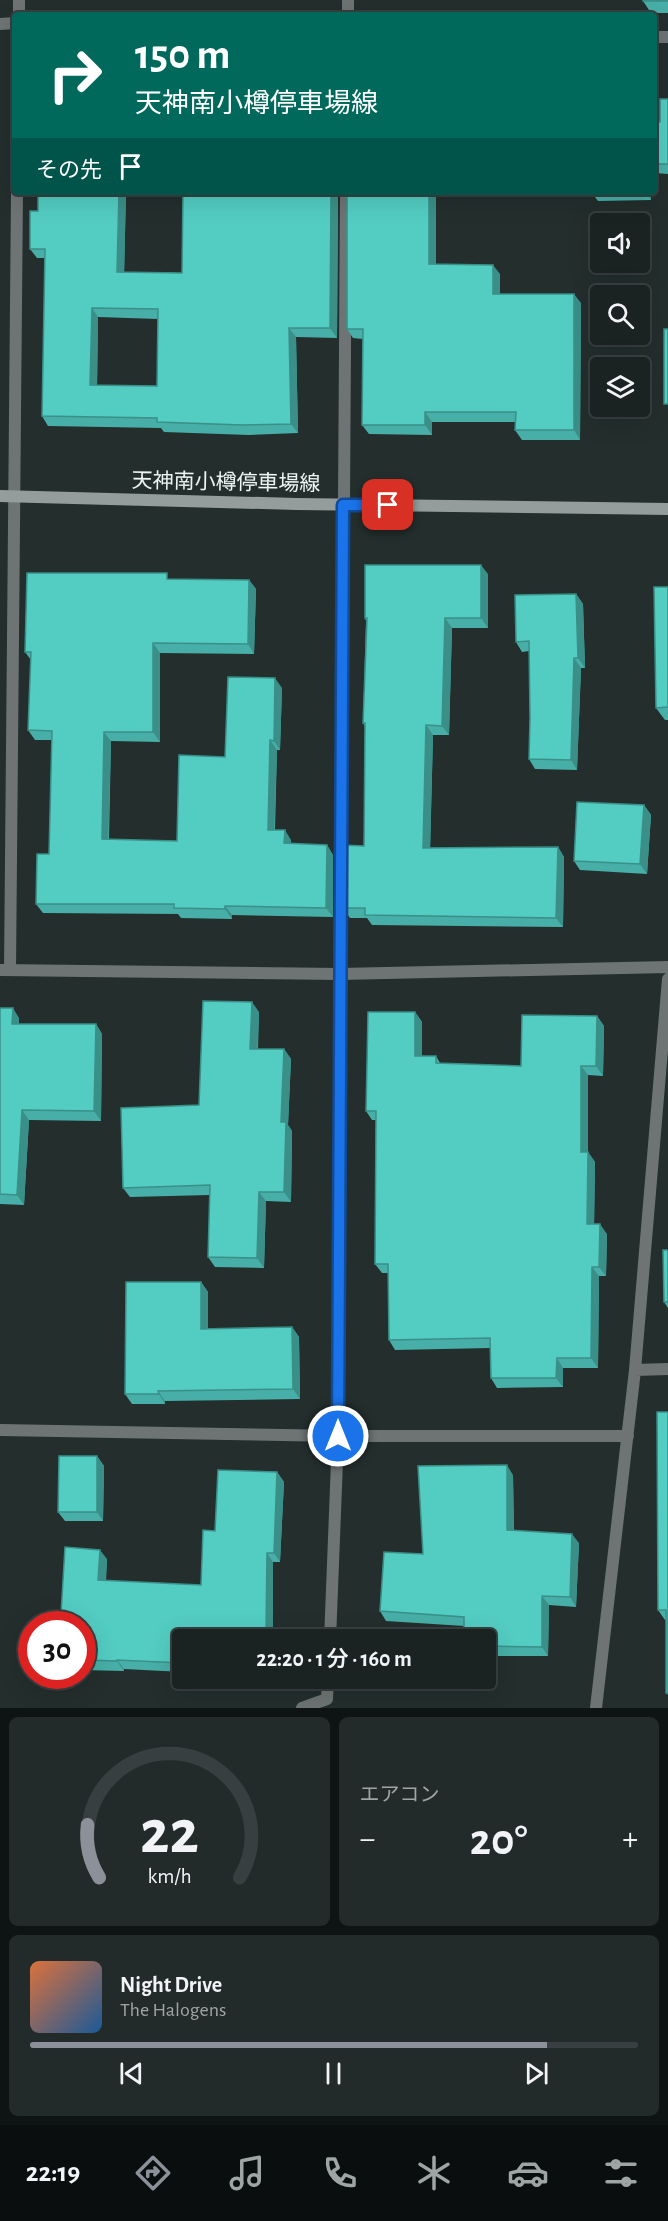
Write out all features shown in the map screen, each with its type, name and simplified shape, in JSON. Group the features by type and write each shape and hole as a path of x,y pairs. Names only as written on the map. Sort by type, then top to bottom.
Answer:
{"main road":[{"name":"天神南小樽停車場線","path":"6,496 343,505 668,509"}],"street":[{"path":"16,195 6,496 5,970 340,974 668,967"},
{"path":"330,1629 338,1436 346,195"},
{"path":"596,1708 635,1370 668,979"},
{"path":"635,1370 668,1369"},
{"path":"0,1430 338,1436 628,1436"},
{"path":"302,1708 328,1703"}],"building":[{"path":"668,0 668,1 643,1"},
{"path":"660,99 668,99 668,164 657,164 657,122 660,122"},
{"path":"38,195 119,195 117,272 182,273 183,195 331,195 330,328 289,328 291,424 242,425 157,422 157,418 42,416 45,249 30,249 30,211 38,211","holes":["92,308 158,309 157,386 90,385"]},
{"path":"347,195 429,195 429,264 493,265 493,294 574,294 574,430 515,430 516,412 425,412 425,425 362,425 363,329 347,329"},
{"path":"664,329 668,329 668,404 664,404"},
{"path":"365,565 481,565 481,618 445,618 442,726 426,725 423,848 558,847 556,918 365,915 365,908 343,908 343,845 364,846 365,723 363,723 367,618 365,618"},
{"path":"27,573 167,573 167,579 249,580 248,644 153,643 153,732 104,732 102,839 177,841 179,755 225,757 228,677 275,678 274,741 270,740 268,830 285,830 284,843 327,845 326,908 225,906 225,909 174,908 174,904 36,904 37,854 49,854 52,731 28,730 31,652 25,652"},
{"path":"654,587 668,587 668,707 656,708"},
{"path":"576,594 578,658 574,658 571,760 529,759 529,641 516,642 515,595"},
{"path":"577,802 644,805 640,864 574,861"},
{"path":"203,1001 252,1002 250,1049 284,1049 281,1122 286,1122 284,1192 259,1192 257,1258 208,1257 210,1185 123,1188 121,1108 199,1105"},
{"path":"0,1008 13,1008 12,1024 96,1024 94,1111 22,1110 17,1195 0,1194"},
{"path":"368,1012 415,1012 415,1056 436,1056 436,1063 521,1066 522,1015 597,1016 596,1066 581,1066 581,1152 588,1152 587,1224 600,1224 599,1267 592,1267 591,1358 557,1358 556,1378 491,1378 490,1338 389,1340 388,1264 375,1264 376,1111 366,1111"},
{"path":"663,1250 668,1250 668,1302 664,1302"},
{"path":"126,1282 201,1282 201,1329 292,1327 293,1389 158,1391 159,1394 125,1394"},
{"path":"657,1412 668,1412 668,1693 666,1693 666,1610 658,1610"},
{"path":"59,1456 97,1456 97,1512 58,1512"},
{"path":"507,1465 507,1530 572,1534 570,1597 542,1596 542,1647 496,1646 496,1629 464,1629 464,1617 380,1611 384,1552 423,1554 418,1466"},
{"path":"218,1470 277,1472 274,1553 267,1553 266,1629 172,1629 172,1662 96,1660 96,1611 61,1611 65,1547 100,1550 98,1580 201,1585 203,1530 215,1531"}],"route":[{"path":"338,1436 343,505 388,505"}]}
